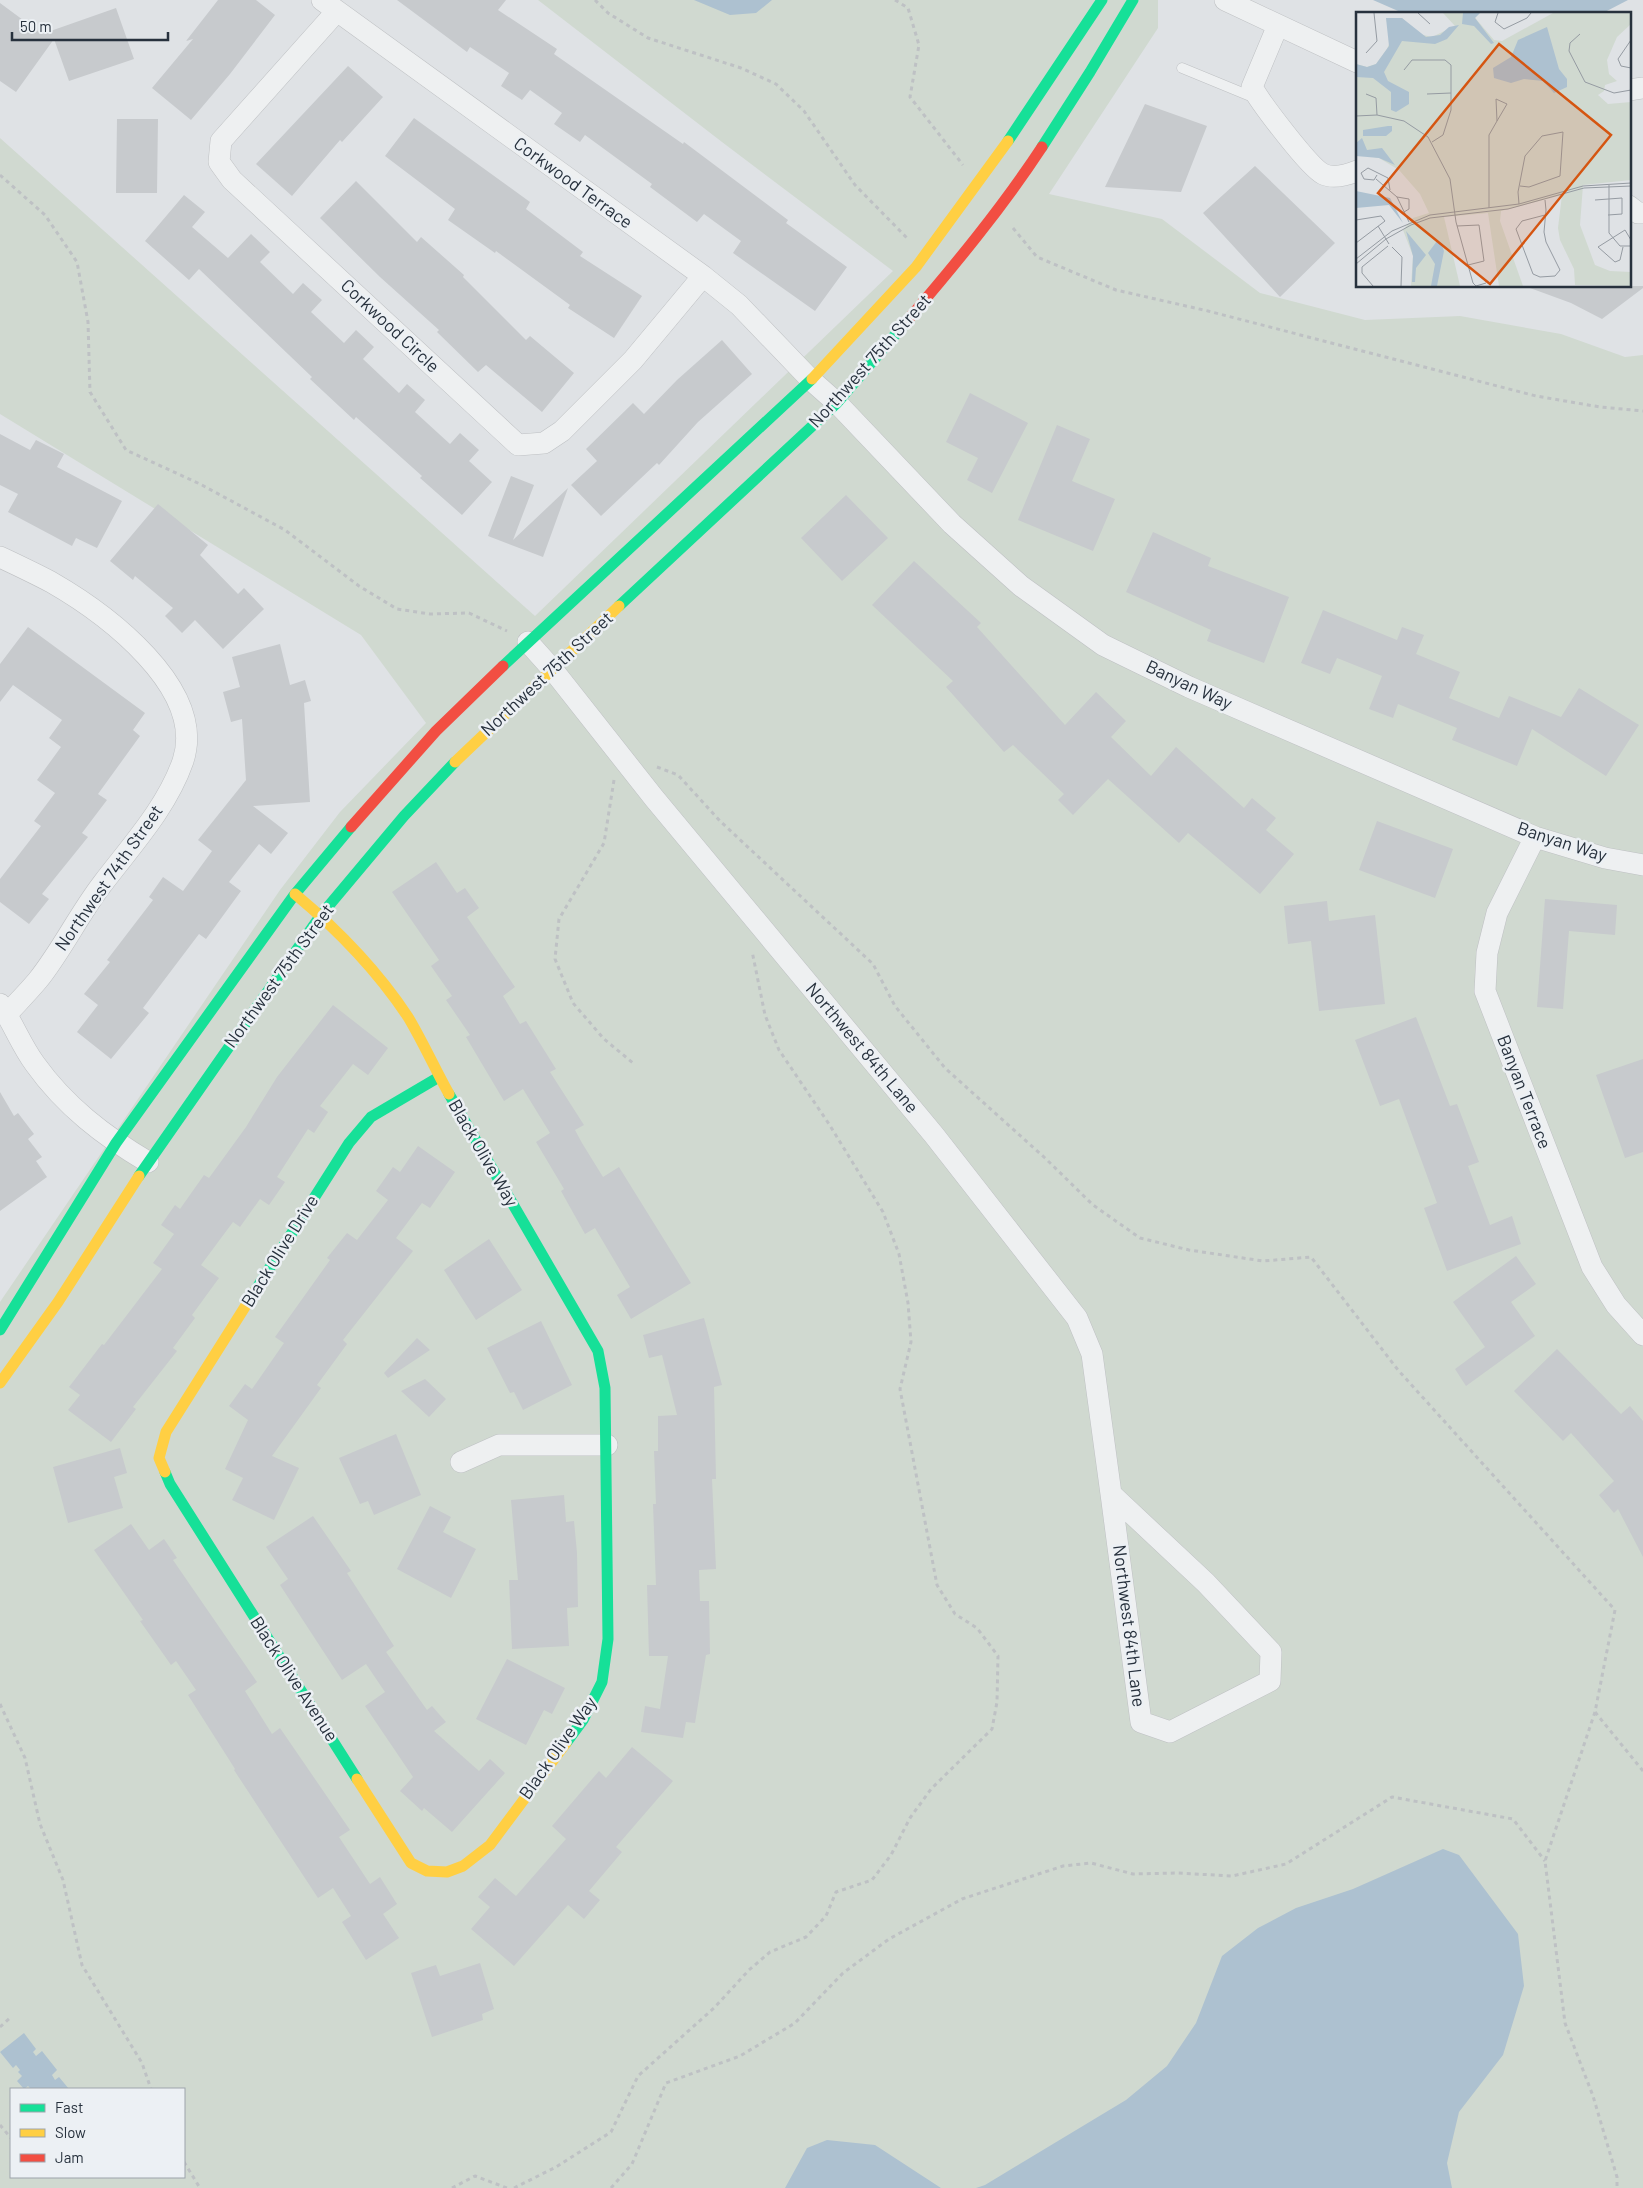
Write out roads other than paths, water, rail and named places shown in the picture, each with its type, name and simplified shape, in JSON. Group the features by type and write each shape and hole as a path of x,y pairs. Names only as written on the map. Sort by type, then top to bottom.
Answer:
{"street":[{"name":"Northwest 75th Street","path":"0,1330 116,1143 295,894 380,792 430,738 528,642 811,380 924,255 1000,154 1102,0"},
{"name":"Northwest 75th Street","path":"0,1383 58,1302 148,1162 321,915 410,810 462,755 703,526 837,402 943,279 1020,180 1134,0"},
{"path":"1224,0 1356,62"},
{"name":"Corkwood Terrace","path":"329,6 703,276 739,305 811,380"},
{"name":"Corkwood Circle","path":"329,6 221,141 219,162 232,180 518,445 544,443 562,431 633,360 703,276"},
{"path":"1278,25 1252,87 1258,99 1310,163 1323,174 1338,177 1356,171"},
{"path":"1630,90 1643,88"},
{"path":"1630,207 1638,213 1643,213"},
{"name":"Banyan Way","path":"811,380 837,402 952,524 1021,586 1103,645 1189,687 1535,837 1605,858 1643,865"},
{"name":"Northwest 74th Street","path":"0,557 51,582 101,615 142,652 165,677 179,702 187,731 184,759 169,794 99,887 38,980 4,1009"},
{"name":"Northwest 84th Lane","path":"528,642 553,670 654,798 928,1128 1077,1318 1092,1354 1141,1722 1170,1732 1270,1681 1271,1652 1206,1583 1111,1494"},
{"name":"Banyan Terrace","path":"1535,837 1497,912 1487,953 1485,991 1592,1266 1616,1305 1643,1335"},
{"name":"Black Olive Way","path":"295,894 333,926 380,977 408,1018 439,1077 598,1351 604,1388 607,1445 608,1639 602,1682 583,1720 490,1845 471,1862 450,1873"},
{"path":"4,1009 34,1063 66,1102 116,1143 148,1162"},
{"name":"Black Olive Drive","path":"159,1458 166,1432 350,1143 371,1117 439,1077"},
{"path":"461,1462 499,1445 607,1445"},
{"name":"Black Olive Avenue","path":"159,1458 170,1484 411,1863 429,1872 450,1873"}],"lane":[{"path":"1182,68 1258,99"}],"water":[{"path":"694,0 772,0 756,13 730,15"},
{"path":"1373,0 1628,0 1605,12 1400,12"},
{"path":"1443,1849 1459,1855 1518,1934 1524,1986 1503,2055 1459,2112 1447,2163 1452,2188 976,2188 985,2185 1126,2100 1167,2066 1196,2023 1222,1956 1258,1928 1296,1908 1353,1889"},
{"path":"24,2033 36,2049 33,2052 36,2056 42,2051 57,2070 52,2075 55,2080 59,2077 68,2088 30,2088 28,2086 23,2088 17,2081 22,2076 18,2072 20,2070 16,2065 13,2068 0,2052"},
{"path":"827,2140 875,2145 941,2188 785,2188 807,2148"}]}
